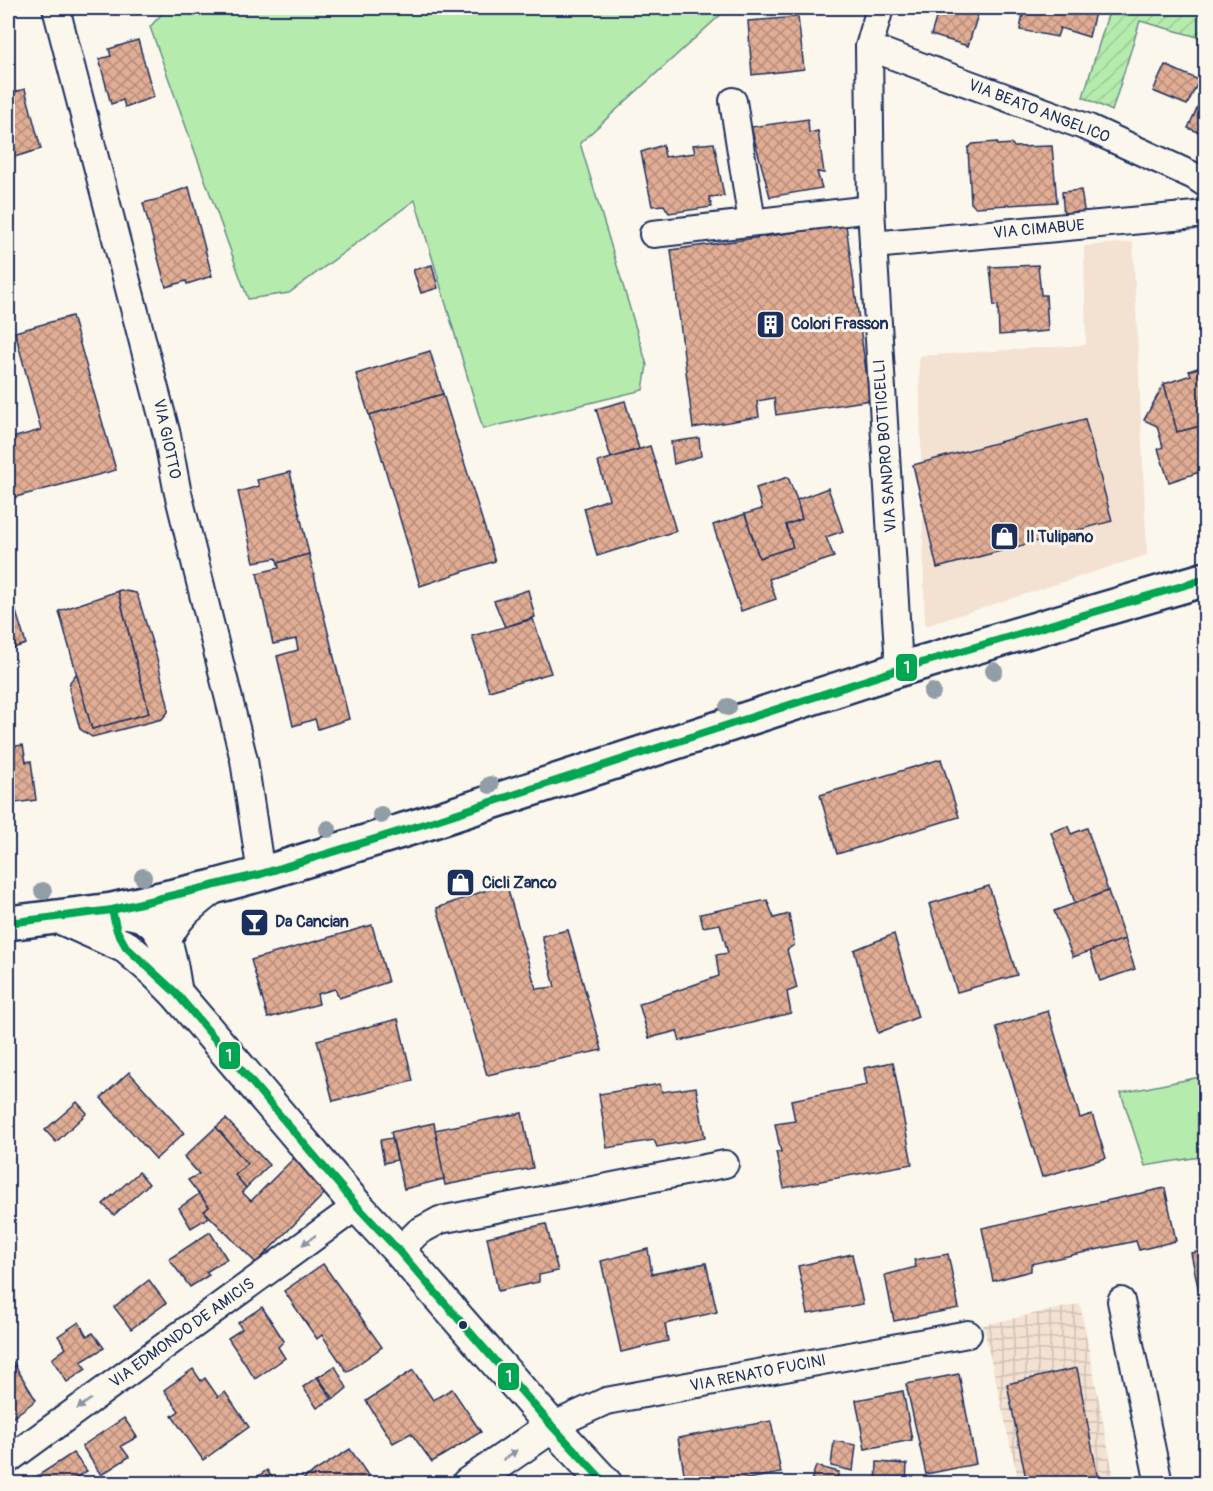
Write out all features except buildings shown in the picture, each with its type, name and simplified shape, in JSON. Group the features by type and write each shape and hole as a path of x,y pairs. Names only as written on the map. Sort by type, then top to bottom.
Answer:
{"main road":[{"path":"8,922 61,918 112,910 261,874 427,823 897,670 1206,579"}],"street":[{"name":"VIA GIOTTO","path":"56,8 167,435 177,489 244,760 261,874"},
{"name":"VIA SANDRO BOTTICELLI","path":"880,8 869,46 871,209 898,639 897,670"},
{"name":"VIA BEATO ANGELICO","path":"869,46 1089,128 1194,176 1206,184"},
{"path":"733,101 752,222"},
{"path":"653,234 871,209"},
{"name":"VIA CIMABUE","path":"873,245 1206,214"},
{"path":"165,939 174,920 184,909 213,887"},
{"path":"126,947 117,931 112,910 142,916 154,923 165,939 176,993"},
{"path":"61,918 126,947 176,993 357,1206 606,1484"},
{"path":"399,1251 418,1232 440,1220 725,1164"},
{"name":"VIA EDMONDO DE AMICIS","path":"8,1460 357,1206"},
{"path":"1121,1300 1159,1484"},
{"name":"VIA RENATO FUCINI","path":"552,1426 606,1401 968,1334"},
{"path":"468,1484 552,1426"}],"shaded area":[{"path":"1133,242 1147,555 925,626 919,356 1086,345 1084,246"},
{"path":"1080,1304 1115,1483 1019,1483 983,1325"}],"green space":[{"path":"167,8 728,8 580,143 647,365 643,390 483,429 415,200 289,293 248,299 150,27"},
{"path":"1110,8 1206,8 1205,39 1140,21 1112,111 1083,97"},
{"path":"1205,1076 1205,1156 1145,1166 1121,1093"}],"transit line":[{"name":"1","path":"8,923 112,910 261,874 427,823 897,670 1206,579"},
{"name":"1","path":"112,910 117,931 126,947 176,993 357,1206 606,1484"}],"place":[{"name":"Colori Frasson","path":"770,324"},
{"name":"Il Tulipano","path":"1005,537"},
{"name":"Cicli Zanco","path":"461,883"},
{"name":"Da Cancian","path":"254,922"}]}
